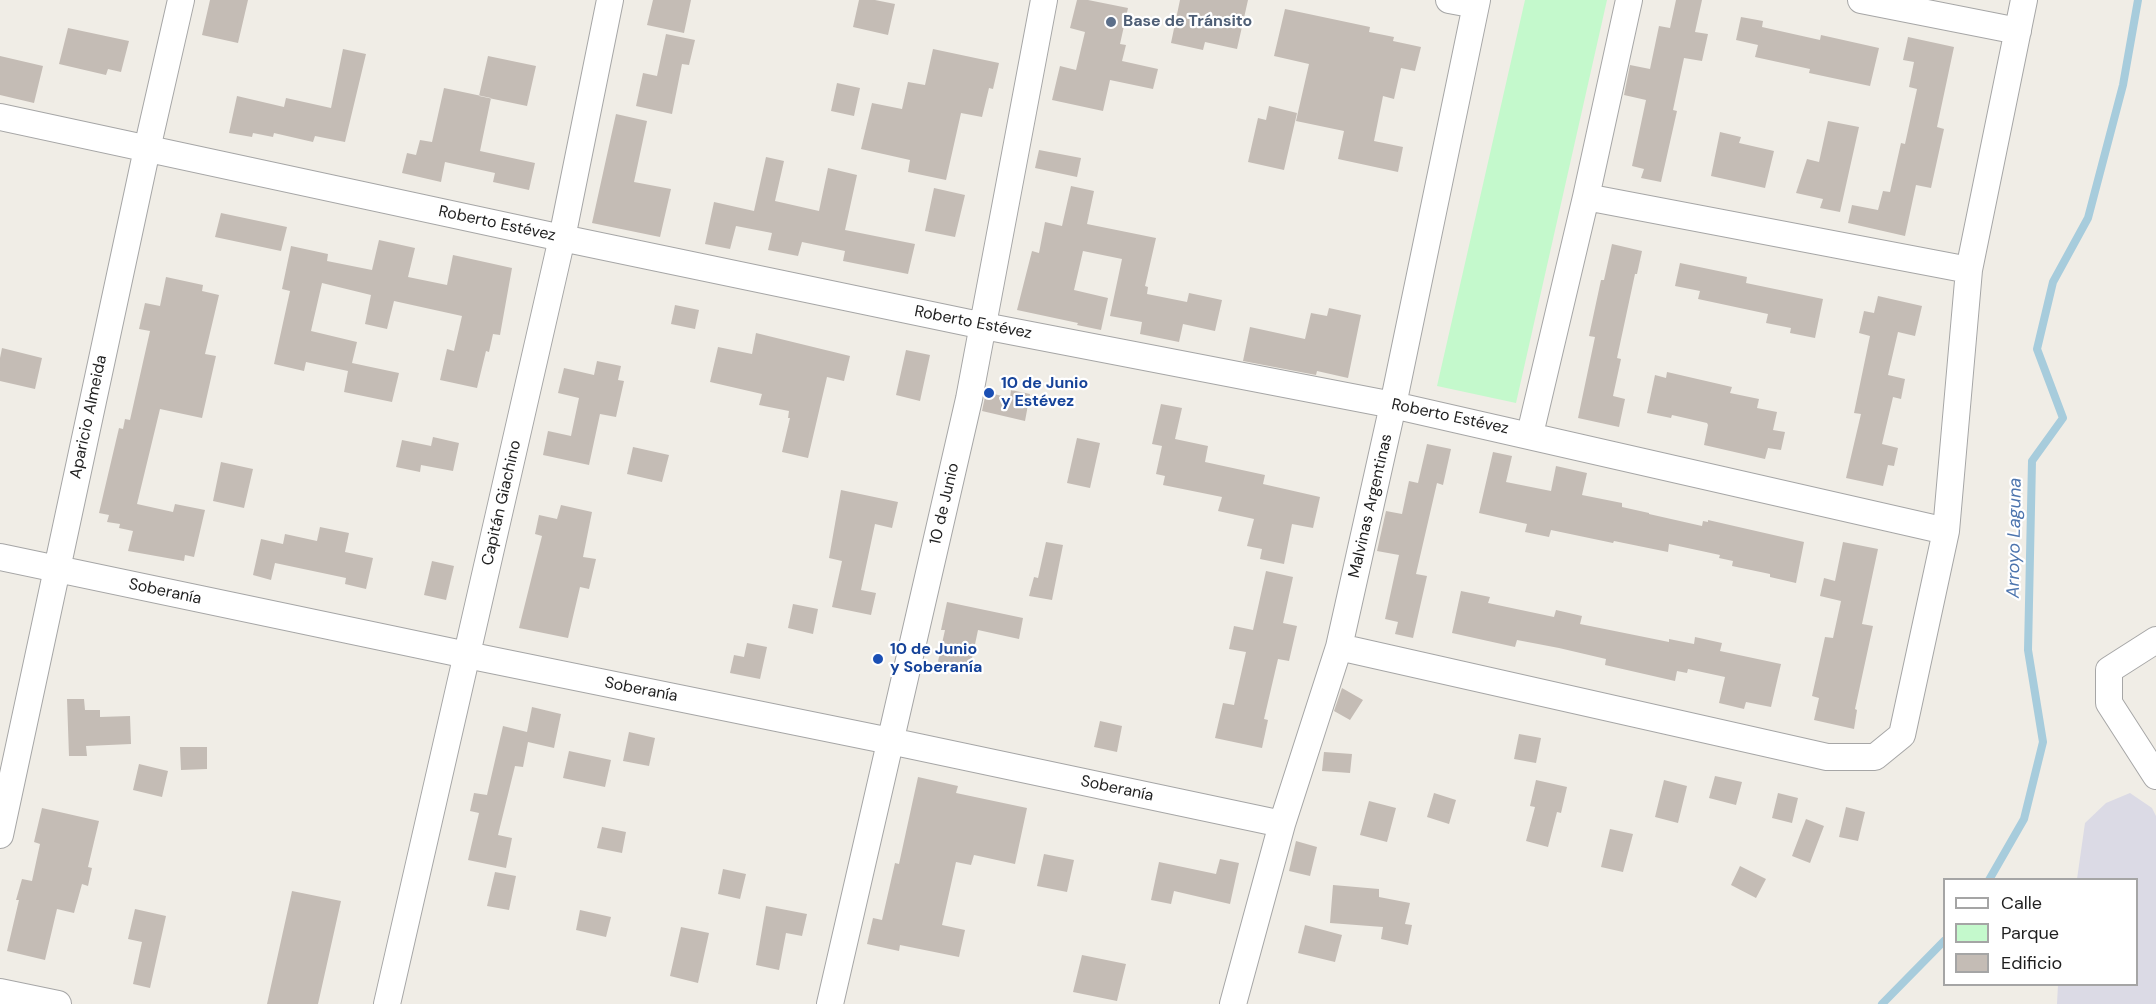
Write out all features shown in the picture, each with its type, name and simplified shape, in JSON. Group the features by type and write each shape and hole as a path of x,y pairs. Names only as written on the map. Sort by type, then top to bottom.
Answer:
{"street":[{"name":"Aparicio Almeida","path":"0,835 147,148 181,0"},
{"name":"Capitán Giachino","path":"387,1004 562,238 610,0"},
{"name":"10 de Junio","path":"830,1004 969,399 1044,0"},
{"path":"1449,0 1477,3"},
{"path":"1530,434 1586,197 1629,0"},
{"path":"1861,0 2018,31"},
{"path":"1339,648 1827,757 1875,757 1902,735 1946,531 1970,270 2024,0"},
{"name":"Malvinas Argentinas","path":"1233,1004 1282,824 1339,648 1394,405 1477,3"},
{"name":"Roberto Estévez","path":"0,117 984,326 1394,405 1530,434 1946,531"},
{"path":"1586,197 1970,270"},
{"name":"Soberanía","path":"0,557 1282,824"},
{"path":"2156,640 2109,670 2109,703 2156,776"},
{"path":"0,992 58,1004"}],"green space":[{"path":"1525,0 1607,0 1516,403 1437,386"}],"shaded area":[{"path":"2130,793 2152,808 2156,816 2156,1004 2057,1004 2058,986 2138,986 2138,878 2077,878 2085,823 2106,803"}],"building":[{"path":"210,0 248,0 238,43 202,35"},
{"path":"653,0 691,0 684,33 647,25"},
{"path":"859,0 895,4 888,35 853,27"},
{"path":"1077,0 1128,8 1120,44 1126,45 1122,61 1158,69 1153,89 1110,80 1103,111 1052,100 1060,66 1076,70 1085,32 1070,28"},
{"path":"1180,0 1248,0 1237,49 1205,42 1203,50 1171,43"},
{"path":"1676,0 1702,0 1695,32 1708,34 1702,61 1684,58 1673,110 1677,111 1661,182 1641,178 1644,169 1632,166 1646,100 1624,95 1630,65 1650,69 1659,26 1670,28"},
{"path":"1285,9 1370,27 1369,32 1394,37 1393,41 1421,47 1415,71 1401,68 1394,99 1383,96 1374,141 1403,147 1398,172 1338,159 1344,131 1296,121 1309,64 1274,56"},
{"path":"1741,17 1763,21 1762,27 1820,40 1821,35 1879,48 1870,86 1809,73 1810,69 1755,57 1758,45 1736,40"},
{"path":"68,28 129,41 121,72 108,69 106,75 59,64"},
{"path":"666,34 695,40 689,65 682,64 672,114 636,106 643,73 657,76"},
{"path":"1908,37 1954,47 1937,127 1944,129 1931,188 1916,185 1905,236 1848,223 1852,205 1878,210 1883,191 1890,192 1901,143 1905,144 1917,89 1909,87 1914,62 1903,60"},
{"path":"343,49 366,54 345,142 315,136 313,142 274,133 273,137 253,133 252,137 229,133 237,96 284,107 286,98 331,108"},
{"path":"933,49 999,63 993,89 989,88 982,117 961,113 946,180 908,172 910,160 861,149 872,103 902,109 908,82 925,85"},
{"path":"0,56 43,66 34,103 0,95"},
{"path":"488,56 536,66 527,106 479,96"},
{"path":"837,83 860,88 854,116 831,111"},
{"path":"444,88 491,98 480,151 535,163 529,190 493,182 495,173 445,162 441,182 402,173 407,153 416,155 420,140 432,142"},
{"path":"1269,106 1297,113 1284,170 1248,162 1258,118 1266,120"},
{"path":"616,114 647,121 634,182 671,189 660,237 592,223"},
{"path":"1828,121 1859,127 1840,212 1820,208 1823,199 1796,193 1807,159 1819,162"},
{"path":"1720,132 1741,137 1739,143 1774,151 1765,188 1711,176"},
{"path":"1039,150 1081,158 1077,177 1035,168"},
{"path":"766,157 784,161 775,201 819,211 828,168 857,175 845,230 915,244 908,274 843,261 845,251 802,242 798,256 768,250 772,233 736,226 730,249 705,244 714,202 754,211"},
{"path":"1071,186 1094,191 1087,224 1156,238 1145,286 1148,287 1147,294 1187,302 1189,293 1222,300 1215,331 1183,324 1179,342 1140,334 1142,322 1110,316 1122,259 1083,251 1074,290 1108,298 1101,330 1017,310 1032,251 1039,253 1045,222 1062,226"},
{"path":"934,188 965,195 955,237 925,231"},
{"path":"221,213 287,227 281,251 215,237"},
{"path":"379,240 415,248 408,277 447,285 453,255 512,268 500,335 493,334 489,352 486,351 477,388 440,380 447,349 454,351 462,316 394,301 387,329 365,324 371,295 322,283 311,331 357,342 352,363 399,373 392,402 344,392 348,371 306,362 304,371 274,364 290,291 282,289 291,246 328,254 327,261 372,270"},
{"path":"1612,244 1642,251 1617,358 1621,359 1613,396 1625,399 1619,427 1578,418 1595,337 1589,336 1601,280 1604,280"},
{"path":"1680,263 1747,277 1746,283 1823,299 1815,338 1790,333 1791,328 1766,323 1768,314 1698,299 1700,291 1675,286"},
{"path":"166,277 203,285 202,291 219,295 205,354 216,356 202,418 160,409 137,504 173,512 175,504 205,510 194,557 185,555 184,561 128,551 133,531 119,528 120,524 107,522 109,515 99,513 119,428 123,429 125,419 130,420 150,331 139,329 145,303 160,306"},
{"path":"1878,296 1922,306 1915,336 1898,332 1888,375 1905,379 1901,399 1893,397 1882,444 1898,448 1894,466 1888,465 1883,486 1846,478 1861,414 1854,413 1870,336 1859,333 1864,311 1874,313"},
{"path":"675,305 699,310 695,329 671,324"},
{"path":"1329,308 1361,315 1348,378 1317,371 1316,375 1243,361 1250,327 1305,339 1311,313 1327,316"},
{"path":"756,333 850,356 844,381 827,377 808,458 782,452 790,418 788,418 789,411 759,405 762,394 710,382 718,347 752,354"},
{"path":"2,348 42,358 35,389 0,381"},
{"path":"906,350 930,355 920,401 896,395"},
{"path":"597,361 621,366 618,380 624,381 616,417 600,414 589,465 543,455 548,431 571,436 579,398 558,393 564,368 594,375"},
{"path":"1667,372 1732,387 1730,393 1759,399 1757,408 1777,412 1773,430 1785,432 1781,450 1768,448 1765,459 1704,445 1707,423 1672,415 1671,418 1647,413 1655,375 1666,378"},
{"path":"1011,390 1030,394 1025,421 982,411 986,392 1010,398"},
{"path":"1161,404 1182,408 1175,439 1208,446 1205,462 1265,475 1263,484 1320,497 1313,528 1292,524 1284,564 1260,559 1262,549 1247,546 1254,519 1218,511 1222,497 1163,485 1165,476 1156,474 1162,446 1152,444"},
{"path":"433,437 459,443 453,471 421,465 420,472 396,467 402,440 431,446"},
{"path":"1077,438 1100,443 1090,488 1067,483"},
{"path":"1427,444 1451,449 1443,485 1437,483 1416,574 1427,576 1413,638 1395,634 1398,622 1385,619 1399,555 1377,551 1386,511 1402,514 1409,481 1418,483"},
{"path":"633,447 669,455 662,482 627,474"},
{"path":"1493,452 1512,456 1506,482 1551,491 1556,466 1587,473 1582,495 1622,503 1622,507 1702,526 1703,521 1708,522 1708,520 1804,542 1796,583 1770,577 1770,574 1732,566 1733,561 1719,558 1720,555 1669,544 1668,552 1551,530 1549,537 1525,532 1527,524 1479,513"},
{"path":"221,462 253,469 244,508 213,501"},
{"path":"841,490 898,502 892,528 875,524 861,590 876,593 871,615 832,607 842,561 829,558"},
{"path":"561,505 592,512 583,557 596,559 589,589 580,587 568,638 519,628 542,536 535,534 539,515 557,519"},
{"path":"320,527 349,533 345,552 373,558 366,589 345,584 346,578 275,563 271,580 253,575 261,539 283,544 285,534 317,541"},
{"path":"1046,542 1063,545 1052,600 1029,596 1034,577 1038,578"},
{"path":"1843,542 1878,549 1862,624 1873,626 1855,709 1857,710 1854,729 1814,720 1819,698 1812,696 1825,637 1833,638 1841,601 1820,596 1824,578 1835,581"},
{"path":"432,561 454,566 446,600 424,595"},
{"path":"1266,571 1293,577 1283,623 1297,626 1289,661 1278,659 1264,719 1268,720 1262,748 1215,738 1223,703 1234,705 1246,652 1229,649 1234,626 1253,630"},
{"path":"1461,591 1490,597 1488,603 1554,617 1556,610 1582,616 1580,624 1669,642 1669,639 1694,644 1695,637 1722,643 1720,651 1781,664 1771,707 1746,702 1744,709 1719,703 1725,677 1688,669 1687,673 1677,671 1675,681 1605,665 1606,659 1559,648 1517,640 1515,647 1452,633"},
{"path":"947,602 1023,618 1019,639 978,630 969,673 937,666 945,630 941,630"},
{"path":"793,604 818,609 813,634 788,628"},
{"path":"747,643 767,647 760,679 730,673 734,655 744,657"},
{"path":"1342,688 1363,700 1350,720 1334,711"},
{"path":"67,699 84,699 85,710 100,710 100,717 130,716 131,744 86,746 87,756 69,756"},
{"path":"532,707 561,714 554,748 528,742 523,767 515,766 498,835 512,838 506,868 468,860 479,813 470,811 474,793 487,795 503,726 527,732"},
{"path":"1100,721 1122,726 1117,752 1094,747"},
{"path":"629,732 655,738 649,766 623,761"},
{"path":"1519,734 1541,738 1536,763 1514,759"},
{"path":"180,747 207,747 207,769 181,770"},
{"path":"569,751 611,760 605,787 563,778"},
{"path":"1324,752 1352,754 1350,773 1322,771"},
{"path":"139,764 168,771 162,797 133,790"},
{"path":"1715,776 1742,782 1736,805 1709,798"},
{"path":"918,777 958,786 956,793 1027,808 1015,864 974,855 971,865 956,862 942,925 965,930 959,957 900,945 899,951 867,944 873,918 882,920 895,863 899,864"},
{"path":"1536,780 1567,787 1561,813 1557,812 1548,847 1526,841 1535,807 1530,806"},
{"path":"1664,780 1687,786 1678,823 1655,817"},
{"path":"1434,793 1456,800 1449,824 1427,817"},
{"path":"1778,793 1798,798 1792,823 1772,818"},
{"path":"1369,801 1396,808 1387,842 1360,835"},
{"path":"1846,807 1865,812 1858,841 1839,837"},
{"path":"42,808 99,821 88,867 92,868 88,886 82,884 74,913 57,909 45,960 7,951 22,879 32,881 40,844 34,842"},
{"path":"1806,819 1824,826 1810,863 1792,856"},
{"path":"602,827 626,832 622,853 597,848"},
{"path":"1610,829 1633,834 1623,872 1601,867"},
{"path":"1296,841 1317,847 1310,876 1289,871"},
{"path":"1044,854 1074,860 1067,892 1037,886"},
{"path":"1220,859 1239,863 1230,904 1174,891 1171,904 1151,900 1159,862 1216,874"},
{"path":"1740,866 1766,879 1756,898 1731,885"},
{"path":"723,869 746,874 740,899 718,894"},
{"path":"495,872 516,876 509,910 487,906"},
{"path":"1333,885 1379,889 1379,897 1410,903 1405,924 1412,925 1408,945 1381,939 1383,927 1330,923"},
{"path":"292,891 341,901 318,1004 267,1004"},
{"path":"766,906 807,914 802,936 786,933 779,970 756,965"},
{"path":"135,909 166,916 150,988 133,984 142,942 128,939"},
{"path":"580,910 611,917 606,937 576,930"},
{"path":"1305,925 1342,935 1335,962 1298,953"},
{"path":"681,927 709,933 698,983 670,976"},
{"path":"1082,955 1126,964 1117,1001 1073,992"}],"waterway":[{"name":"Arroyo Laguna","path":"1990,878 2024,819 2043,742 2028,650 2032,461 2063,418 2037,349 2053,282 2088,218 2123,85 2138,0"},
{"name":"Arroyo Laguna","path":"1882,1004 1943,942"}],"place":[{"name":"Base de Tránsito","path":"1111,22"},
{"name":"10 de Junio y Estévez","path":"989,393"},
{"name":"10 de Junio y Soberanía","path":"878,659"}]}
